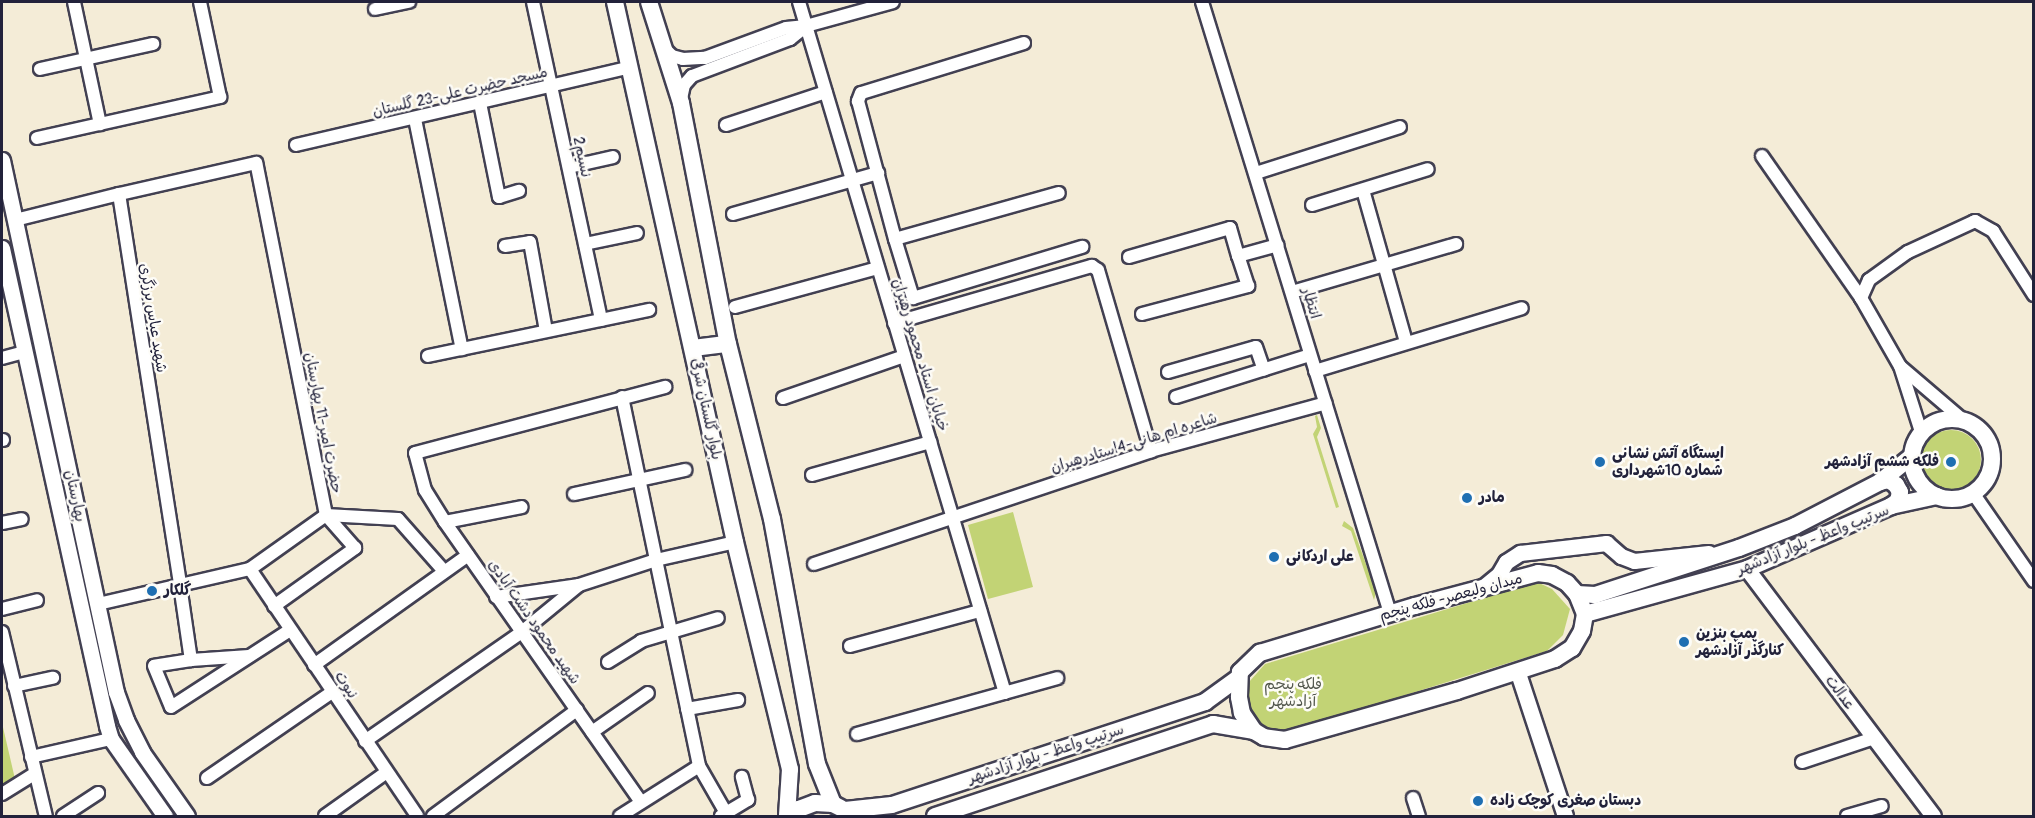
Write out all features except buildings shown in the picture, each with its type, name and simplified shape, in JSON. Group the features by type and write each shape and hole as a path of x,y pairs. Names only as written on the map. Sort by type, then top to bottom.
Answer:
{"main road":[{"name":"بلوار گلستان شرقی","path":"615,2 735,542 790,769 789,816"},
{"path":"649,2 681,103 728,344 772,519 817,764 843,810"},
{"path":"693,348 728,344"},
{"path":"1941,420 1964,420 1976,426 1985,435 1991,447 1993,460 1987,479 1973,493 1962,498 1937,496 1918,480 1912,456 1915,443 1922,432 1941,420"},
{"name":"سرتیپ واعظ - بلوار آزادشهر","path":"1577,594 1595,596 1727,552 1795,526 1880,482 1912,456"},
{"path":"1880,482 1889,480 1896,484 1900,492 1898,501 1891,506"},
{"name":"سرتیپ واعظ - بلوار آزادشهر","path":"1585,614 1747,569 1891,506 1937,496"},
{"name":"میدان ولیعصر- فلکه پنجم","path":"1238,678 1240,672 1260,653 1390,613 1538,573 1552,575 1567,583 1577,594"},
{"path":"1238,678 1242,713 1254,731 1264,737 1285,740 1518,673 1555,659 1572,648 1582,631 1585,614 1577,594"},
{"name":"سرتیپ واعظ - بلوار آزادشهر","path":"789,816 807,805 843,810 873,809 892,805 1205,702 1238,678"},
{"name":"سرتیپ واعظ - بلوار آزادشهر","path":"935,816 1213,724 1254,731"},
{"path":"790,769 805,774 817,764"}],"street":[{"path":"74,2 99,124"},
{"path":"37,138 220,97 200,2"},
{"path":"375,9 409,2"},
{"name":"نسیم2","path":"533,2 602,320"},
{"name":"خیابان استاد محمود رهبران","path":"799,2 1005,693"},
{"path":"664,48 672,56 683,59 705,58 786,28 806,26 893,2"},
{"name":"انتظار","path":"1202,2 1390,613"},
{"path":"681,103 684,85 692,76 790,39 806,26"},
{"path":"1024,43 861,93 858,101 895,239 913,298 1083,247"},
{"path":"40,69 153,44"},
{"name":"مسجد حضرت علی-23 گلستان","path":"296,145 416,119 630,67"},
{"path":"726,126 826,92"},
{"path":"480,103 499,196 519,191"},
{"path":"416,119 462,349"},
{"path":"1256,173 1400,127"},
{"path":"1762,156 1861,298 1900,366 1922,432"},
{"path":"569,167 613,157"},
{"name":"بهارستان","path":"2,160 117,692 126,720 142,752 187,816"},
{"name":"حضرت امیر-11 بهارستان","path":"98,604 250,569 326,514 256,163 119,194"},
{"path":"1312,205 1428,169"},
{"path":"733,214 878,173"},
{"path":"1363,190 1406,342"},
{"path":"895,239 1059,193"},
{"path":"15,220 119,194"},
{"name":"شهید عباس برزگری","path":"119,194 192,660"},
{"path":"1861,298 1869,280 1908,252 1975,221 1993,231 2034,295"},
{"path":"1129,257 1230,228 1248,286 1142,314"},
{"path":"585,244 637,234"},
{"path":"505,246 530,242 546,331"},
{"path":"1292,292 1384,267 1456,244"},
{"path":"1238,256 1278,245"},
{"name":"بهارستان","path":"2,248 4,276 24,352 111,739 165,816"},
{"path":"894,323 1092,266 1098,270 1151,451"},
{"path":"735,307 878,268"},
{"path":"1315,371 1522,308"},
{"path":"428,356 649,310"},
{"path":"1168,372 1256,347 1264,370"},
{"path":"2,358 44,348"},
{"path":"1176,397 1310,355"},
{"path":"783,398 904,356"},
{"path":"1900,366 1964,420"},
{"path":"665,387 622,397 699,766 724,815 748,800 742,777"},
{"name":"شهید محمود دشت آبادی","path":"622,397 415,453 425,490 445,522 641,802"},
{"name":"شاعره ام هانی-4استادرهبران","path":"814,564 1151,451 1326,403"},
{"path":"812,475 930,442"},
{"path":"574,494 639,482 686,470"},
{"path":"1973,493 2034,581"},
{"path":"445,522 522,507"},
{"path":"326,514 398,519 444,571"},
{"path":"274,606 355,548 326,514"},
{"path":"2,523 22,519"},
{"path":"496,597 579,585 656,560 735,542"},
{"path":"1482,588 1499,574 1506,562 1520,553 1606,543 1621,556 1634,561 1727,552"},
{"path":"314,665 468,555"},
{"name":"نبوت","path":"250,569 417,816"},
{"name":"عدالت","path":"1747,569 1933,816"},
{"path":"365,741 523,631 579,585"},
{"path":"2,609 37,600"},
{"path":"81,607 98,604"},
{"path":"850,646 980,611"},
{"path":"608,662 641,641 718,618"},
{"path":"249,656 192,660 154,666 171,707 290,630"},
{"path":"2,632 46,816"},
{"path":"1518,673 1565,816"},
{"path":"14,686 53,678"},
{"path":"857,734 1057,678"},
{"path":"207,778 332,692"},
{"path":"592,732 648,693"},
{"path":"687,709 738,700"},
{"path":"433,816 577,710"},
{"path":"1802,762 1874,738"},
{"path":"31,758 111,739"},
{"path":"620,816 699,766"},
{"path":"325,816 387,772"},
{"path":"2,795 35,773"},
{"path":"63,816 98,793"},
{"path":"1413,798 1419,816"},
{"path":"1847,816 1882,806"}],"green space":[{"path":"1317,415 1321,428 1317,437 1339,507 1336,508 1313,434 1317,427 1315,416"},
{"path":"1951,430 1968,435 1976,443 1981,460 1976,477 1968,485 1951,490 1934,485 1926,477 1921,460 1926,443 1934,435"},
{"path":"1013,512 1033,587 988,599 968,525"},
{"path":"1344,521 1353,528 1376,592 1374,600 1351,531 1342,526"},
{"name":"فلکه پنجم آزادشهر","path":"1537,582 1552,589 1570,609 1563,635 1547,651 1274,736 1257,727 1249,702 1249,682 1265,664"},
{"path":"2,723 15,779 2,789"}],"place":[{"name":"ایستگاه آتش نشانی شماره 10شهرداری","path":"1600,462"},
{"name":"فلکه ششم آزادشهر","path":"1951,462"},
{"name":"مادر","path":"1467,498"},
{"name":"علی اردکانی","path":"1274,557"},
{"name":"گلکار","path":"152,591"},
{"name":"پمپ بنزین کنارگذر آزادشهر","path":"1684,642"},
{"name":"دبستان صغری کوچک زاده","path":"1478,801"}]}
